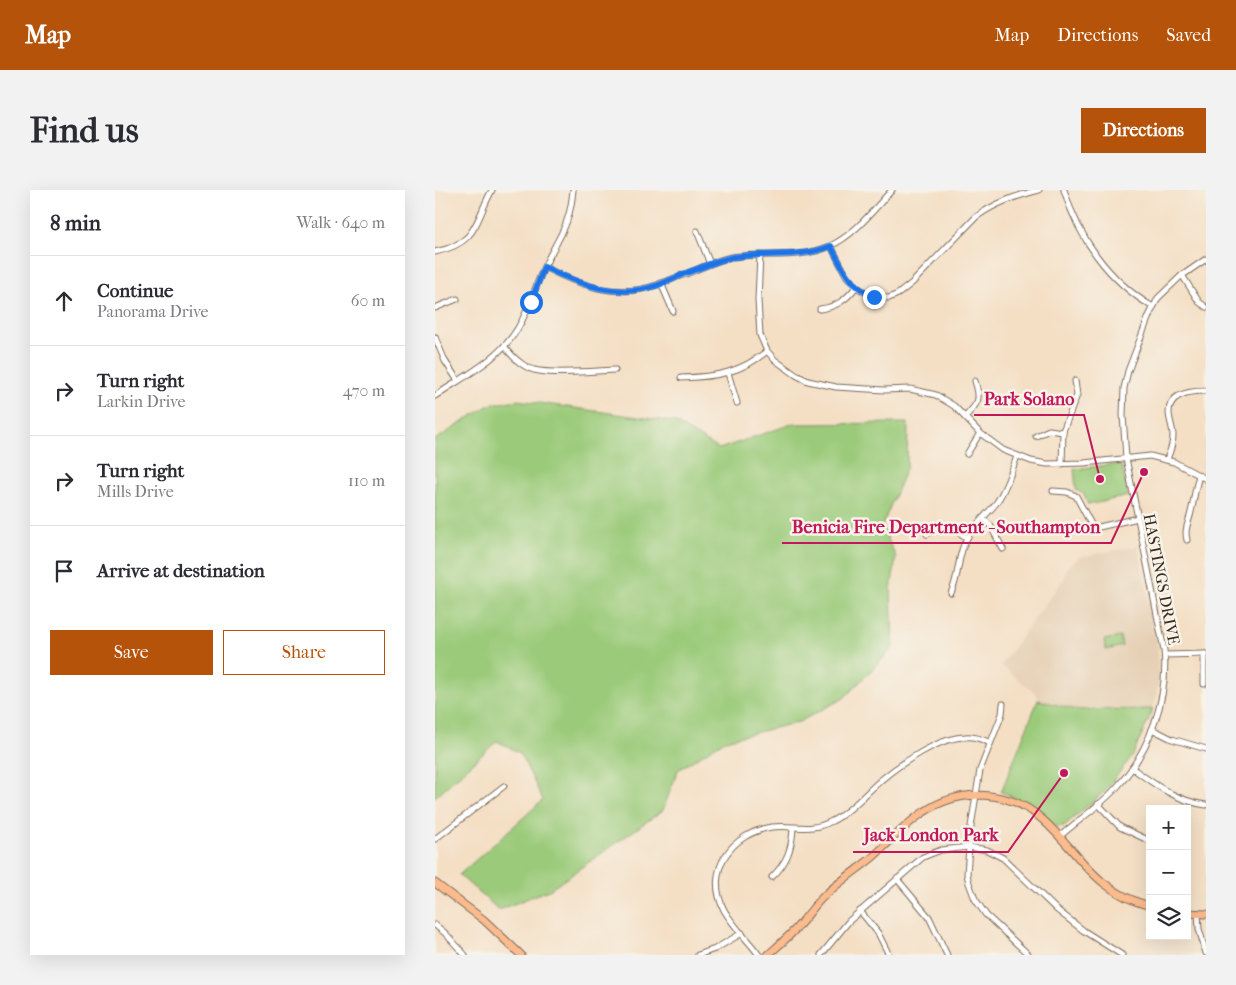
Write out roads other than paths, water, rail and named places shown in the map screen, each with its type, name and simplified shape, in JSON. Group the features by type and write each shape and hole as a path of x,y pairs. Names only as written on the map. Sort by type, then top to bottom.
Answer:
{"main road":[{"path":"768,955 801,924 817,902 916,818 949,799 976,795 995,797 1018,804 1041,818 1093,875 1109,888 1130,900 1146,905"},
{"path":"435,883 484,920 521,955"}],"street":[{"path":"435,252 446,250 459,244 472,233 492,190"},
{"path":"435,396 493,356 517,331 544,267 563,234 571,210 573,190"},
{"path":"544,267 578,282 609,291 621,292 661,283 730,258 801,254 831,246 849,234 893,190"},
{"path":"831,246 846,275 856,287 874,297 889,298 898,294 912,283 976,217 994,204 1039,190"},
{"path":"1064,190 1072,213 1106,268 1125,288 1153,307"},
{"path":"697,230 710,264"},
{"path":"759,255 760,335 767,351 775,360 808,381 864,389 925,391 944,399 965,416 980,433 1003,450 1047,464 1084,463 1150,456 1167,459 1206,478"},
{"name":"HASTINGS DRIVE","path":"1059,837 1116,788 1132,768 1152,729 1163,687 1165,655 1126,458 1123,415 1124,388 1128,371 1153,307 1163,292 1182,275 1206,259"},
{"path":"1182,275 1199,302 1206,306"},
{"path":"661,283 673,311"},
{"path":"820,308 838,304 849,297 856,287"},
{"path":"435,308 457,299"},
{"path":"435,337 445,361 458,381"},
{"path":"503,346 517,361 533,370 549,372 615,370"},
{"path":"681,378 715,377 728,373 751,362 767,351"},
{"path":"728,373 737,403"},
{"path":"965,416 977,405 979,399 975,381"},
{"path":"1062,464 1063,432 1077,395 1075,381"},
{"path":"1167,459 1173,436 1169,414 1171,404 1184,393 1206,391"},
{"path":"1036,436 1049,430 1063,432"},
{"path":"967,454 980,433"},
{"path":"951,593 956,583 962,552 967,538 997,502 1003,492 1017,456"},
{"path":"1187,540 1185,529 1191,516 1194,490 1199,476"},
{"path":"1053,491 1067,492 1077,496 1093,526 1099,527 1138,518"},
{"path":"983,519 990,525 1003,549"},
{"path":"927,534 945,526 951,527 967,538"},
{"path":"1165,655 1205,654 1204,684"},
{"path":"1003,704 1002,714 980,770 967,874 975,899 986,915 1029,955"},
{"path":"1152,729 1206,749"},
{"path":"759,955 726,914 718,889 719,870 733,844 751,832 776,826 811,828 832,821 897,768 929,749 947,741 963,736 991,743"},
{"path":"1132,768 1169,793 1206,805"},
{"path":"435,839 504,786"},
{"path":"1098,804 1120,826 1146,839"},
{"path":"772,877 789,854 793,828"},
{"path":"821,955 839,931 923,857 941,850 969,847 987,850 1003,858 1057,910 1083,932 1122,955"},
{"path":"897,879 929,917 947,955"},
{"path":"860,911 878,934 889,955"},
{"path":"1202,914 1199,929 1206,953"},
{"path":"435,925 445,933 464,955"},
{"path":"698,955 715,949 742,934"}],"place":[{"name":"Benicia Fire Department - Southampton","path":"1144,472"},
{"name":"Park Solano","path":"1100,479"},
{"name":"Jack London Park","path":"1064,773"}]}
